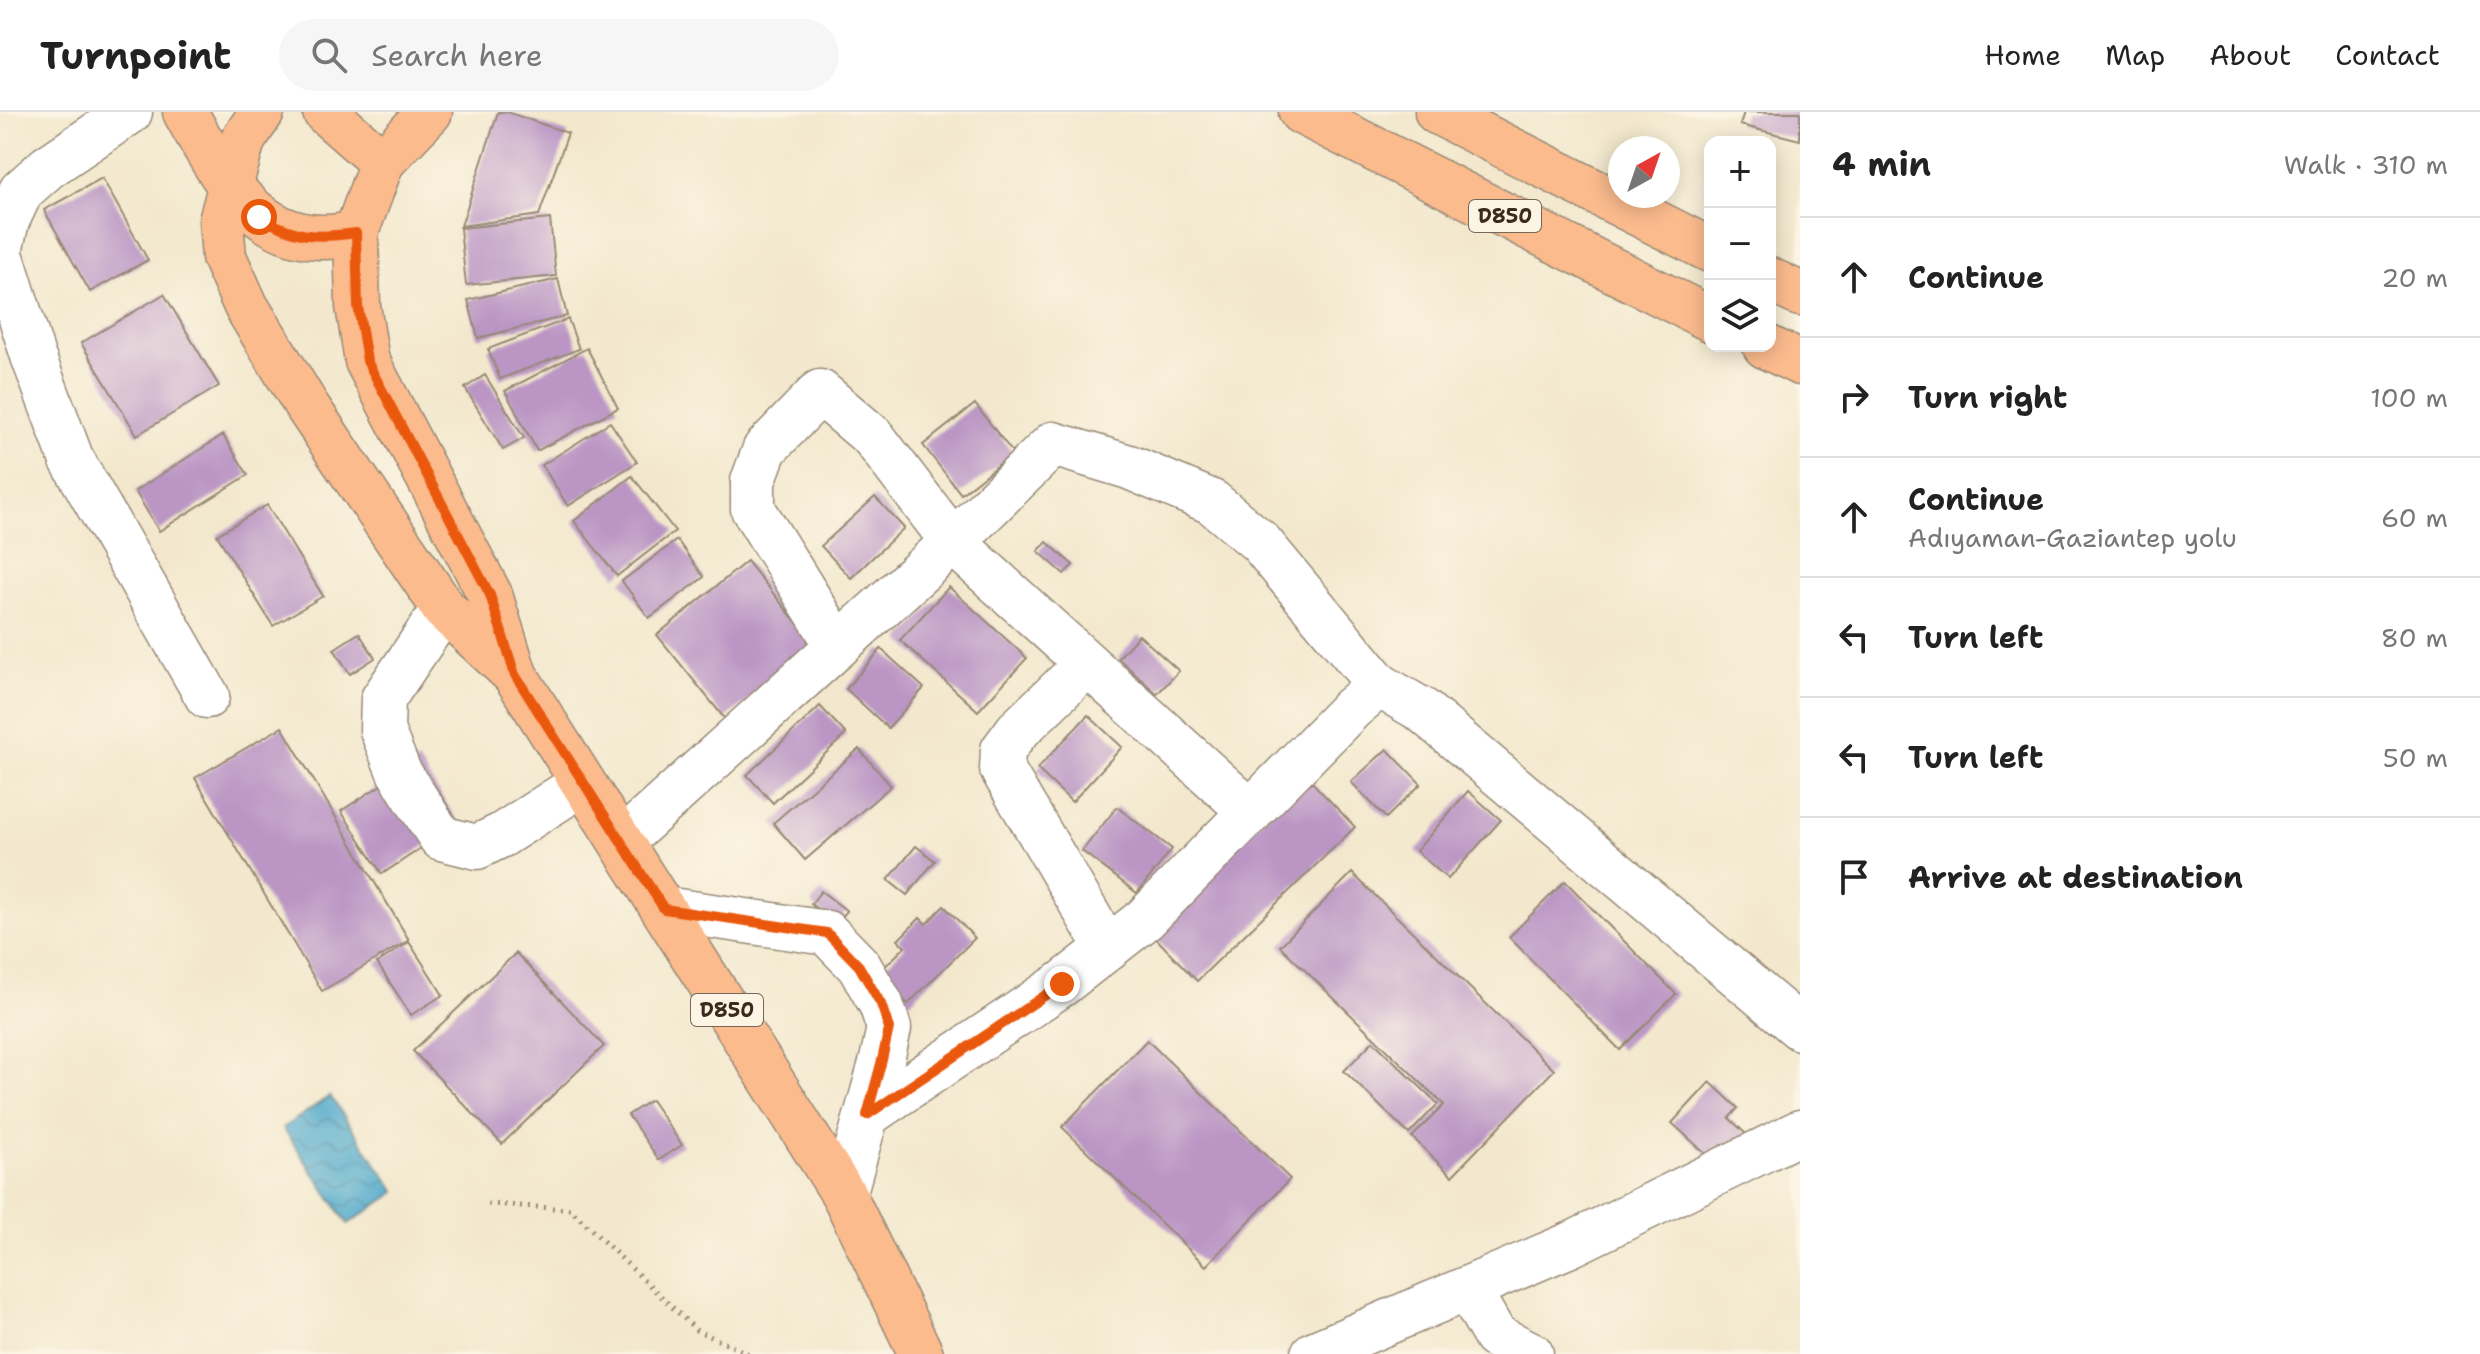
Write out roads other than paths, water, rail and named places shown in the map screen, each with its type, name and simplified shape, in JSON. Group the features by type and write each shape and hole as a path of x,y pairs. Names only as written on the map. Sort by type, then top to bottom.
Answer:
{"main road":[{"path":"185,112 230,187 259,217 287,231 323,237 356,233"},
{"path":"262,112 243,140 221,221 224,257 246,306 306,405 444,609 515,675"},
{"path":"325,112 382,162"},
{"path":"430,112 382,162 356,233 358,306 367,361 490,595 515,675"},
{"name":"D850","path":"1301,112 1704,316"},
{"name":"D850","path":"1437,112 1704,247"},
{"path":"1776,283 1800,294"},
{"path":"1776,351 1800,363"},
{"name":"D850","path":"515,675 844,1195 921,1354"}],"street":[{"path":"130,112 48,167 21,191 7,221 0,251 33,356 71,458 207,696"},
{"path":"838,646 753,509 753,481 765,449 820,392 873,437 953,542 1251,812"},
{"path":"621,842 953,542 1053,444 1129,467 1212,502 1260,542 1379,685 1422,710 1800,1028"},
{"path":"444,609 383,699 382,730 399,772 441,838 477,847 502,835 583,783"},
{"path":"1087,664 1017,731 1003,750 1002,769 1108,949"},
{"path":"867,1115 1062,984 1145,919 1351,709 1379,685"},
{"path":"664,909 827,933 859,966 881,1004 889,1028 844,1195"},
{"path":"1313,1354 1572,1244 1800,1132"},
{"path":"1468,1289 1495,1336 1531,1354"}],"water":[{"path":"330,1096 396,1192 348,1224 283,1128"}]}
